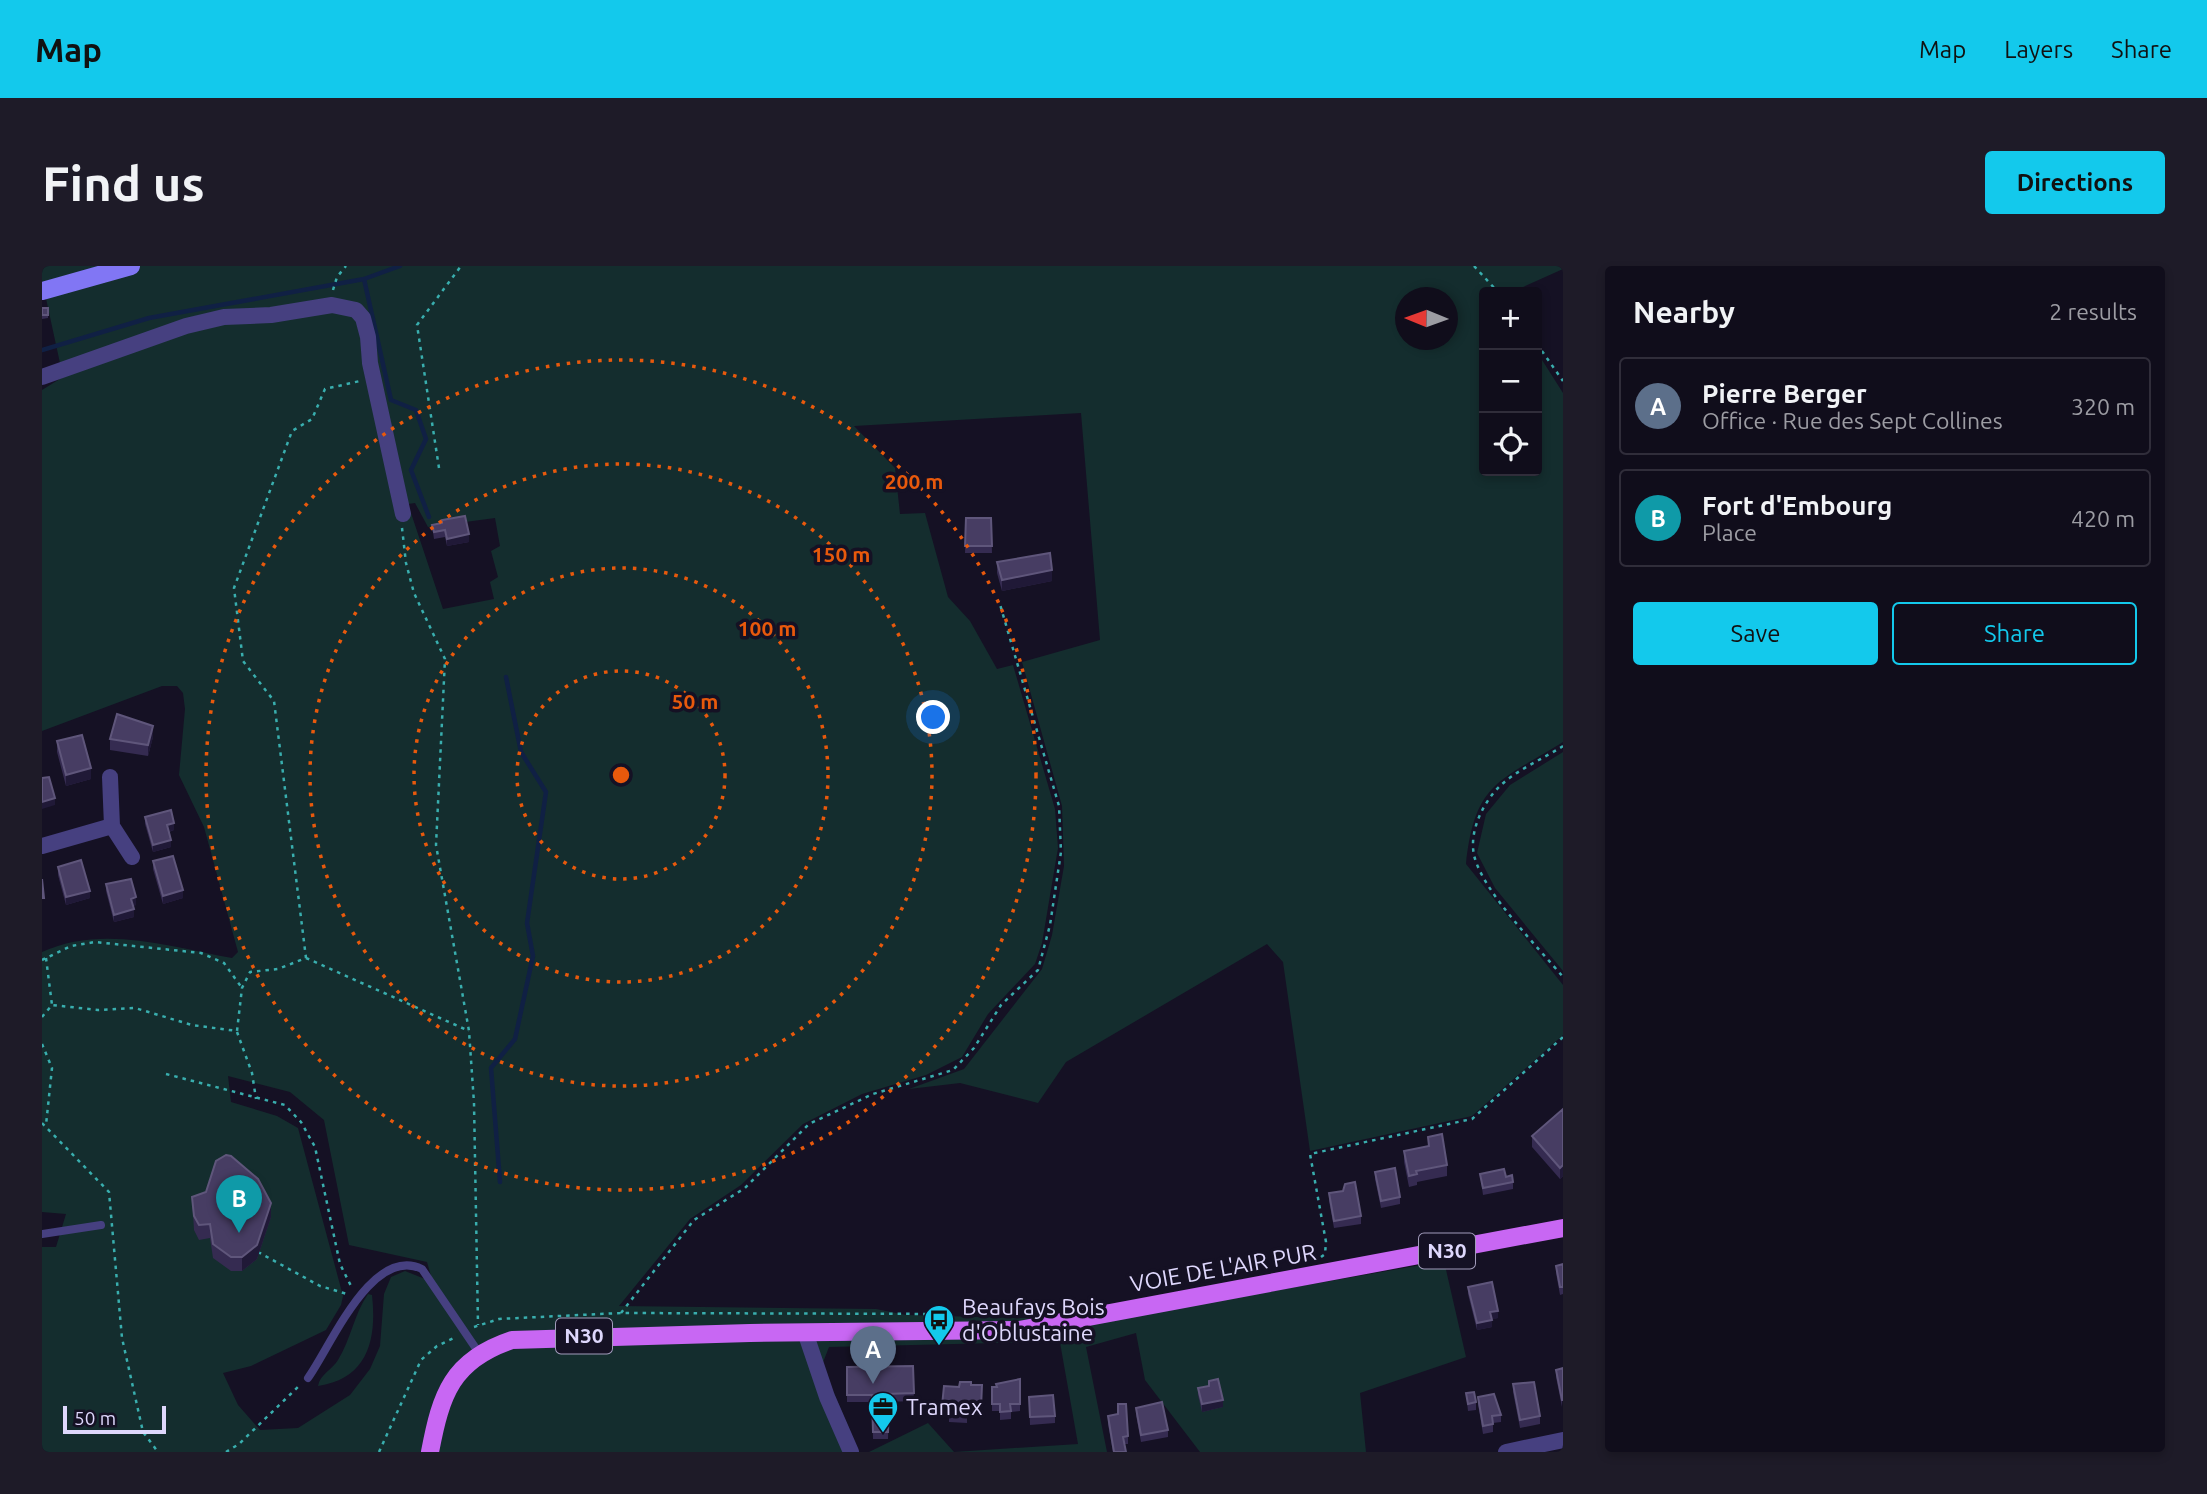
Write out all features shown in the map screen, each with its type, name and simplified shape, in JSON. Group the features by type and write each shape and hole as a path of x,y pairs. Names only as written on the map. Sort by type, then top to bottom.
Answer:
{"main road":[{"name":"VOIE DE L'AIR PUR","path":"805,1332 1018,1330 1042,1327 1563,1228"},
{"name":"N30","path":"430,1452 441,1405 453,1380 479,1353 512,1340 538,1337 805,1332"}],"street":[{"path":"42,292 131,266"},
{"path":"42,377 186,326 224,317 271,315 327,306 356,310 363,318 373,379 403,514"},
{"path":"110,777 113,826 132,857"},
{"path":"42,846 113,826"},
{"path":"805,1332 827,1397 851,1452"},
{"path":"1506,1452 1563,1440"}],"lane":[{"path":"42,1234 101,1225"},
{"path":"308,1378 357,1297 382,1274 398,1265 411,1264 422,1269 479,1353"}],"path":[{"path":"327,306 337,277 346,266"},
{"path":"439,468 417,326 461,266"},
{"path":"1474,266 1492,287"},
{"path":"1541,350 1563,381"},
{"path":"306,958 274,701 243,661 234,588 292,431 312,419 325,389 373,379"},
{"path":"403,514 403,543 414,593 445,660 436,845 469,1031 474,1102 478,1325"},
{"path":"621,1313 694,1220 745,1188 808,1124 873,1094 953,1070 974,1048 1001,1005 1038,970 1050,925 1062,852 1059,806 999,601"},
{"path":"1563,746 1502,784 1486,801 1474,833 1474,856 1493,892 1563,977"},
{"path":"42,1017 52,1005 44,959 71,947 95,942 201,953 224,963 242,988"},
{"path":"256,1099 252,1073 237,1031 242,988 250,972 278,969 306,958 469,1031"},
{"path":"52,1005 98,1010 135,1008 192,1026 237,1031"},
{"path":"1316,1259 1325,1254 1326,1242 1310,1154 1472,1119 1563,1037"},
{"path":"42,1044 52,1068 44,1124 109,1192 122,1338 144,1432 158,1452"},
{"path":"166,1074 285,1105 301,1122 315,1147 340,1264 357,1297"},
{"path":"248,1247 320,1286 357,1297"},
{"path":"379,1452 421,1360 437,1346 478,1325 499,1319 621,1313 957,1314"},
{"path":"226,1452 239,1444 308,1378"}],"green space":[{"path":"42,266 1563,266 1563,269 1523,287 1479,287 1479,476 1542,476 1542,360 1563,393 1563,742 1522,766 1494,787 1476,816 1466,864 1563,985 1563,1035 1472,1116 1310,1151 1283,962 1267,944 1066,1062 1038,1103 960,1083 909,1089 964,1069 1042,969 1052,935 1064,866 1062,806 1022,662 1100,640 1081,413 854,426 895,468 900,514 925,513 948,597 970,621 997,669 1013,665 1055,809 1058,848 1042,943 1035,964 988,1014 962,1057 926,1075 862,1094 803,1124 741,1185 690,1219 619,1306 876,1309 906,1315 1021,1318 1148,1313 1444,1261 1466,1357 1360,1393 1366,1452 1200,1452 1145,1380 1136,1333 1086,1347 1107,1452 954,1452 1078,1444 1059,1337 1034,1342 829,1347 822,1365 859,1452 42,1452 42,1247 56,1247 66,1214 42,1212 42,952 65,944 112,939 137,940 232,958 238,952 204,827 179,775 185,709 183,693 177,686 162,686 42,731 42,390 63,377 42,280","holes":["415,503 428,527 495,518 500,546 491,551 498,577 490,582 494,599 443,609 408,504","228,1076 290,1092 324,1120 349,1245 427,1262 431,1276 425,1279 405,1271 391,1277 384,1294 380,1346 370,1369 350,1395 298,1428 260,1430 238,1405 223,1373 251,1366 326,1330 341,1305 343,1296 298,1128 277,1116 231,1102"]},
{"path":"1563,752 1563,971 1495,888 1477,853 1486,814 1510,785"},
{"path":"368,1294 372,1295 373,1327 366,1354 348,1375 318,1386 321,1378 336,1363 342,1352"},
{"path":"928,1423 954,1452 869,1452"}],"building":[{"path":"42,308 48,308 48,315 42,315"},
{"path":"465,516 469,534 447,539 445,530 434,532 432,525 442,523 442,520"},
{"path":"966,518 991,518 992,546 965,546"},
{"path":"1050,553 1052,570 1002,580 997,562"},
{"path":"117,714 153,726 148,745 110,739"},
{"path":"82,735 91,768 66,775 57,741"},
{"path":"49,777 55,798 42,802 42,778"},
{"path":"171,810 174,823 167,825 171,840 153,845 145,817"},
{"path":"173,856 183,890 163,896 153,861"},
{"path":"81,860 90,891 66,897 58,867"},
{"path":"131,879 136,897 131,899 134,909 114,915 106,884"},
{"path":"1563,1109 1563,1165 1560,1168 1532,1136"},
{"path":"1442,1134 1447,1165 1416,1171 1417,1174 1409,1176 1404,1151 1429,1146 1428,1137"},
{"path":"226,1155 231,1156 258,1179 271,1203 257,1245 242,1257 231,1257 213,1244 210,1224 199,1225 194,1216 192,1197 206,1192 216,1161"},
{"path":"1395,1168 1400,1197 1381,1201 1375,1172"},
{"path":"1504,1169 1506,1177 1512,1175 1513,1182 1483,1188 1480,1174"},
{"path":"1355,1182 1361,1216 1334,1221 1329,1193 1343,1191 1345,1184"},
{"path":"1563,1264 1563,1287 1560,1287 1556,1266"},
{"path":"1492,1282 1498,1311 1490,1312 1492,1320 1477,1323 1468,1287"},
{"path":"913,1366 914,1393 885,1394 885,1403 889,1404 888,1432 873,1432 872,1395 847,1395 847,1367"},
{"path":"1563,1368 1563,1400 1562,1400 1556,1370"},
{"path":"1020,1379 1020,1404 1010,1404 1011,1411 1000,1412 1000,1404 992,1404 992,1387"},
{"path":"1218,1379 1223,1400 1202,1404 1198,1388 1209,1386 1209,1381"},
{"path":"960,1382 982,1385 981,1408 967,1410 967,1416 949,1415 949,1406 942,1406 944,1386 959,1387"},
{"path":"1534,1382 1540,1416 1520,1420 1513,1384"},
{"path":"1474,1392 1476,1402 1468,1404 1466,1393"},
{"path":"1494,1394 1501,1415 1492,1416 1493,1424 1483,1426 1478,1397"},
{"path":"1053,1395 1055,1416 1030,1417 1029,1397"},
{"path":"1162,1402 1168,1430 1141,1435 1136,1408"},
{"path":"1118,1404 1126,1404 1128,1436 1123,1437 1126,1452 1114,1452 1108,1416 1118,1414"}],"waterway":[{"path":"42,350 149,318 364,279 400,266"},
{"path":"364,279 391,400 416,410 426,439 411,470 429,517"},
{"path":"500,1182 491,1068 515,1039 533,956 527,923 546,792 521,752 506,677"}],"place":[{"name":"Fort d'Embourg","path":"239,1233"},
{"name":"Beaufays Bois d'Oblustaine","path":"939,1347"},
{"name":"Pierre Berger","path":"873,1384"},
{"name":"Tramex","path":"883,1434"}]}
